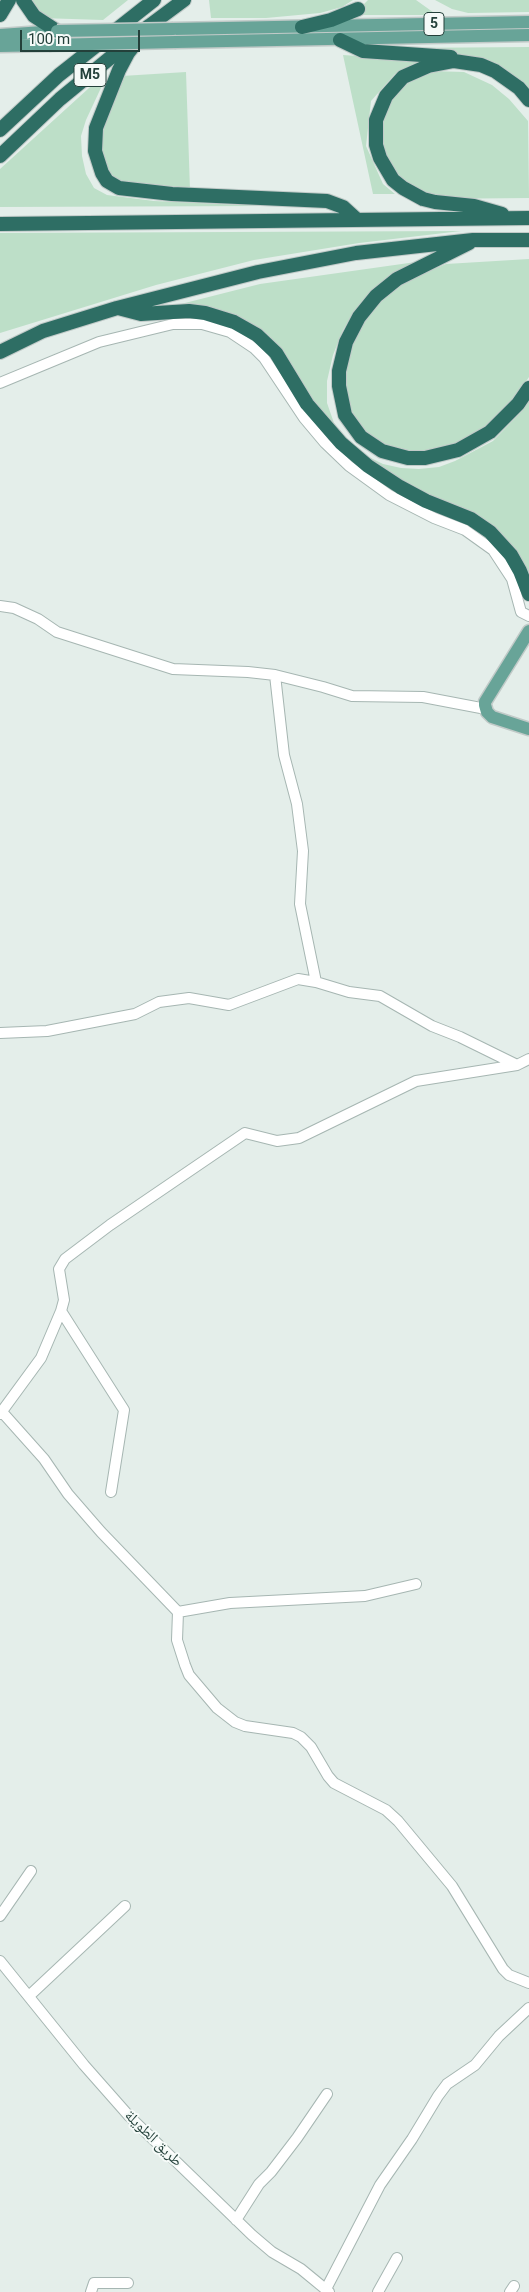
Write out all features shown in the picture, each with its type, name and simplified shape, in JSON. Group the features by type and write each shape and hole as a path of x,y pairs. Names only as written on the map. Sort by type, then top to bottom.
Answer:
{"highway":[{"path":"0,15 9,0"},
{"path":"24,0 34,16 57,31"},
{"name":"M5","path":"0,130 59,75 154,0"},
{"name":"M5","path":"0,156 60,100 148,26 184,0"},
{"path":"302,27 331,20 363,4"},
{"path":"363,4 339,33 363,51 442,55 468,61 501,75 519,88 529,100"},
{"path":"148,26 128,53 119,70 96,128 95,151 102,174 107,181 119,188 180,194 328,201 343,207 355,218"},
{"path":"468,61 454,61 428,66 403,77 386,96 378,113 375,132 376,145 386,169 394,180 412,194 435,202 483,208 521,218"},
{"path":"0,224 355,218 521,218"},
{"path":"473,240 450,254 397,279 376,296 363,311 346,342 342,356 339,386 345,416 361,436 382,451 408,458 425,458 458,450 490,432 518,404 529,388"},
{"path":"0,352 43,331 117,308 258,272 356,253 473,240 527,240"},
{"path":"117,308 141,314 188,311 222,316 251,332 276,353 307,404 341,443 368,466 400,488 426,501 471,519 490,532 506,548 516,563 529,594"}],"main road":[{"name":"5","path":"0,46 176,42 529,22"},
{"name":"5","path":"0,35 57,31 302,27 339,33 529,36"},
{"path":"528,635 485,702 486,709 492,716 529,729"}],"street":[{"path":"0,383 100,342 173,324 202,324 230,332 254,348 264,358 304,418 349,466 375,486 404,503 465,530 484,542 507,569 521,612 529,616"},
{"path":"0,606 14,608 38,619 57,632 173,669 275,675 323,686 352,696 423,697 486,709"},
{"path":"275,675 284,755 296,804 304,851 300,904 316,982"},
{"path":"0,1033 46,1031 135,1014 159,1002 189,998 229,1005 298,979 316,982 349,992 380,996 432,1026 460,1036 517,1065"},
{"path":"529,1059 517,1065 416,1081 299,1138 277,1141 245,1133 110,1225 66,1259 59,1269 64,1300 61,1311 41,1358 1,1413 44,1459 68,1494 101,1532 178,1612 177,1640 185,1665 193,1680 217,1708 235,1722 245,1726 287,1732 301,1737 312,1746 328,1776 334,1783 386,1810 398,1821 452,1886 503,1969 509,1975 529,1983"},
{"path":"61,1311 124,1410 111,1492"},
{"path":"178,1612 230,1603 365,1596 416,1584"},
{"path":"0,1916 31,1871"},
{"path":"30,1996 125,1906"},
{"name":"طريق الطويلة","path":"0,1961 84,2065 129,2116 265,2246 301,2268 328,2290"},
{"path":"328,2290 380,2185 442,2090 447,2084 475,2065 499,2036 529,2008"},
{"path":"236,2220 259,2184 298,2138 327,2094"},
{"path":"378,2292 397,2258"},
{"path":"91,2292 94,2283 128,2283"}],"green space":[{"path":"23,0 128,0 103,20 40,18"},
{"path":"209,0 353,0 342,7 320,13 266,18 211,18"},
{"path":"368,0 416,0 437,15 353,15"},
{"path":"435,0 529,0 529,12 468,13 452,9"},
{"path":"529,47 529,97 513,80 402,48"},
{"path":"343,55 427,61 395,74 371,101 366,146 383,184 395,194 373,194"},
{"path":"431,71 464,72 492,85 509,99 528,121 529,198 426,199 394,177 377,144 383,108 403,84"},
{"path":"186,72 190,190 115,183 95,151 96,137 122,76"},
{"path":"106,77 86,120 81,136 82,156 86,174 94,188 107,195 154,201 265,206 0,207 0,169 100,78"},
{"path":"461,231 359,243 254,260 156,285 0,333 0,233"},
{"path":"529,259 529,377 500,419 467,442 419,456 369,444 340,398 353,336 383,297 400,283 446,264"},
{"path":"423,261 374,289 356,309 343,330 333,355 327,381 327,403 334,423 349,442 363,454 383,464 419,469 439,467 455,461 493,441 522,411 529,398 529,597 488,527 418,497 344,448 254,330 173,306 260,284"}]}
